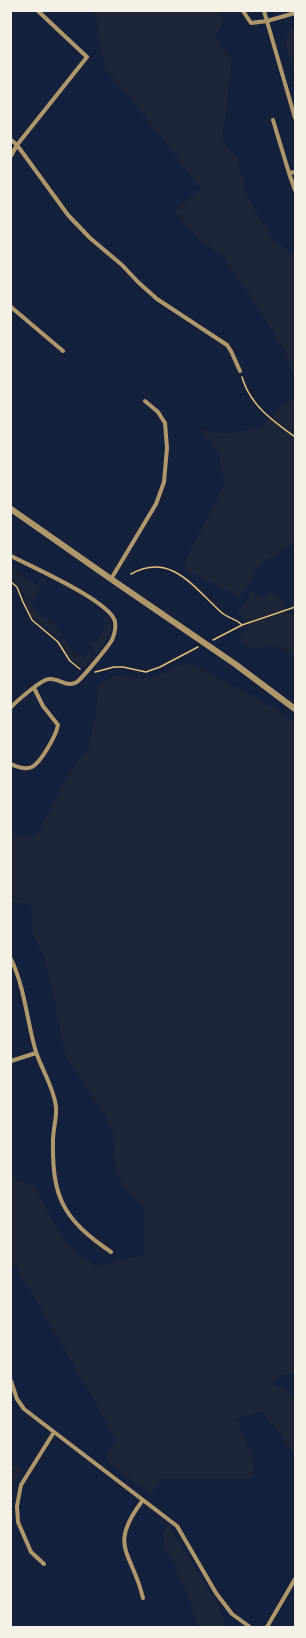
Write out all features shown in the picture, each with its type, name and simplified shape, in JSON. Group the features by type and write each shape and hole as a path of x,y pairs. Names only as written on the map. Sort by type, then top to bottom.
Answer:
{"street":[{"path":"11,156 17,145 87,57 38,11"},
{"path":"243,11 251,23 267,21 295,13"},
{"path":"264,11 295,118"},
{"path":"273,120 295,190"},
{"path":"11,140 17,145 75,224 122,265 148,291 226,345 231,351 240,371"},
{"path":"289,173 295,172"},
{"path":"11,307 62,351"},
{"path":"111,579 156,504 164,482 167,448 165,423 158,412 145,401"},
{"path":"11,509 235,664 295,709"},
{"path":"11,556 92,598 109,610 115,622 115,631 112,640 80,679 73,684 66,684 48,679 44,680 19,698 11,707"},
{"path":"11,764 27,768 33,766 56,733 58,725 43,706 34,688"},
{"path":"11,958 23,993 36,1053 56,1105 53,1157 54,1176 58,1192 66,1210 79,1227 111,1252"},
{"path":"11,1061 36,1053"},
{"path":"11,1381 17,1399 24,1409 177,1526 224,1603 232,1614 250,1627"},
{"path":"44,1564 31,1552 18,1522 17,1506 21,1485 54,1432"},
{"path":"143,1500 128,1522 124,1542 125,1552 140,1585 143,1598"},
{"path":"267,1627 295,1579"}],"path":[{"path":"240,371 248,392 256,405 273,421 295,437"},
{"path":"131,574 151,567 160,567 175,572 191,582 224,614 240,622 242,625 295,607"},
{"path":"11,582 17,587 22,602 32,620 58,642 70,661 86,672 103,671 123,667 146,672 160,667"}],"shaded area":[{"path":"90,11 219,11 223,20 215,37 231,60 227,107 221,140 237,158 247,196 273,240 295,256 295,379 284,350 254,301 222,256 199,239 175,211 201,188 128,95 107,71 99,42 98,20"},
{"path":"295,19 295,71 288,55 286,37 288,36 289,30 293,28"},
{"path":"295,397 295,542 260,565 240,597 188,571 185,560 225,484 219,454 201,429 226,434 261,428 280,406"},
{"path":"11,569 37,585 42,578 49,582 42,580 33,598 26,599 20,588 11,579"},
{"path":"252,591 262,597 267,597 267,594 271,593 281,597 287,613 295,615 295,657 277,646 269,645 261,648 253,648 241,641 243,634 249,626 238,613 242,606 249,600 249,592"},
{"path":"30,601 37,612 54,624 62,635 60,640 30,615 24,602"},
{"path":"104,615 110,619 110,634 102,648 95,656 92,647 87,641 89,640 96,644 108,623 103,619"},
{"path":"63,638 73,653 84,659 90,649 93,657 85,667 81,667 72,660 61,643"},
{"path":"189,663 250,694 295,722 295,1374 281,1374 271,1383 291,1394 295,1401 295,1455 262,1411 236,1418 253,1458 254,1478 162,1478 150,1495 106,1459 117,1440 18,1269 11,1265 11,1178 34,1186 66,1244 97,1267 145,1254 144,1207 122,1184 114,1162 115,1132 65,1054 53,991 44,957 33,934 31,905 11,901 11,832 23,837 32,838 39,831 76,762 88,750 96,712 99,685 113,676 137,679 151,678"},
{"path":"11,1465 21,1469 11,1494"},
{"path":"169,1525 218,1605 227,1627 197,1627 187,1591 176,1566 166,1549 162,1532"}]}
